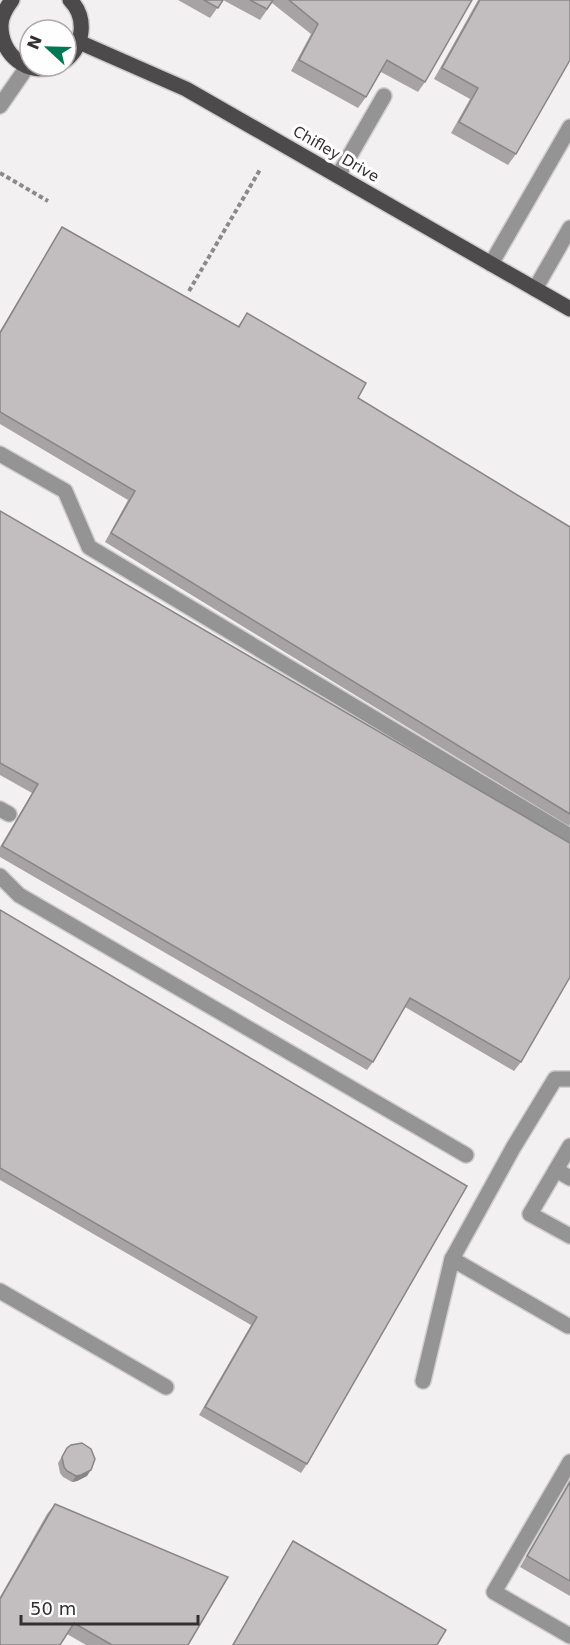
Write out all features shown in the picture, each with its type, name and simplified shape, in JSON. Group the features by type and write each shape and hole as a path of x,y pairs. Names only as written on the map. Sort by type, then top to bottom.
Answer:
{"main road":[{"path":"70,0 81,19 79,42"},
{"path":"6,5 0,24 1,38 6,49 18,62"},
{"name":"Chifley Drive","path":"79,42 186,89 570,309"}],"street":[{"path":"0,106 19,78"},
{"path":"338,176 384,96"},
{"path":"491,264 570,128"},
{"path":"535,289 569,233"},
{"path":"0,454 65,491 89,548 570,836"},
{"path":"0,876 19,895 466,1155"},
{"path":"423,1381 452,1259 513,1148 555,1079 570,1079"},
{"path":"570,1146 530,1214 570,1236"},
{"path":"556,1170 570,1178"},
{"path":"452,1259 568,1326"},
{"path":"0,1291 166,1388"},
{"path":"570,1462 495,1592 570,1636"}],"path":[{"path":"189,291 261,168"},
{"path":"0,173 48,201"}],"building":[{"path":"204,0 223,0 218,8"},
{"path":"250,0 273,0 267,9"},
{"path":"289,0 472,0 425,82 387,60 366,97 299,60 318,24"},
{"path":"480,0 570,0 570,60 516,154 459,122 478,88 442,68"},
{"path":"62,227 239,327 247,313 366,383 358,398 570,527 570,814 111,533 135,491 0,412 0,333"},
{"path":"0,511 570,843 570,977 521,1062 410,998 373,1062 2,846 38,784 0,763"},
{"path":"0,910 467,1186 307,1464 205,1407 257,1317 0,1168"},
{"path":"82,1443 91,1449 95,1459 91,1470 76,1476 64,1467 62,1457 71,1445"},
{"path":"570,1482 570,1581 527,1556"},
{"path":"55,1504 228,1577 188,1645 112,1645 74,1623 60,1645 0,1645 0,1599"},
{"path":"293,1541 446,1630 437,1645 233,1645"}]}
